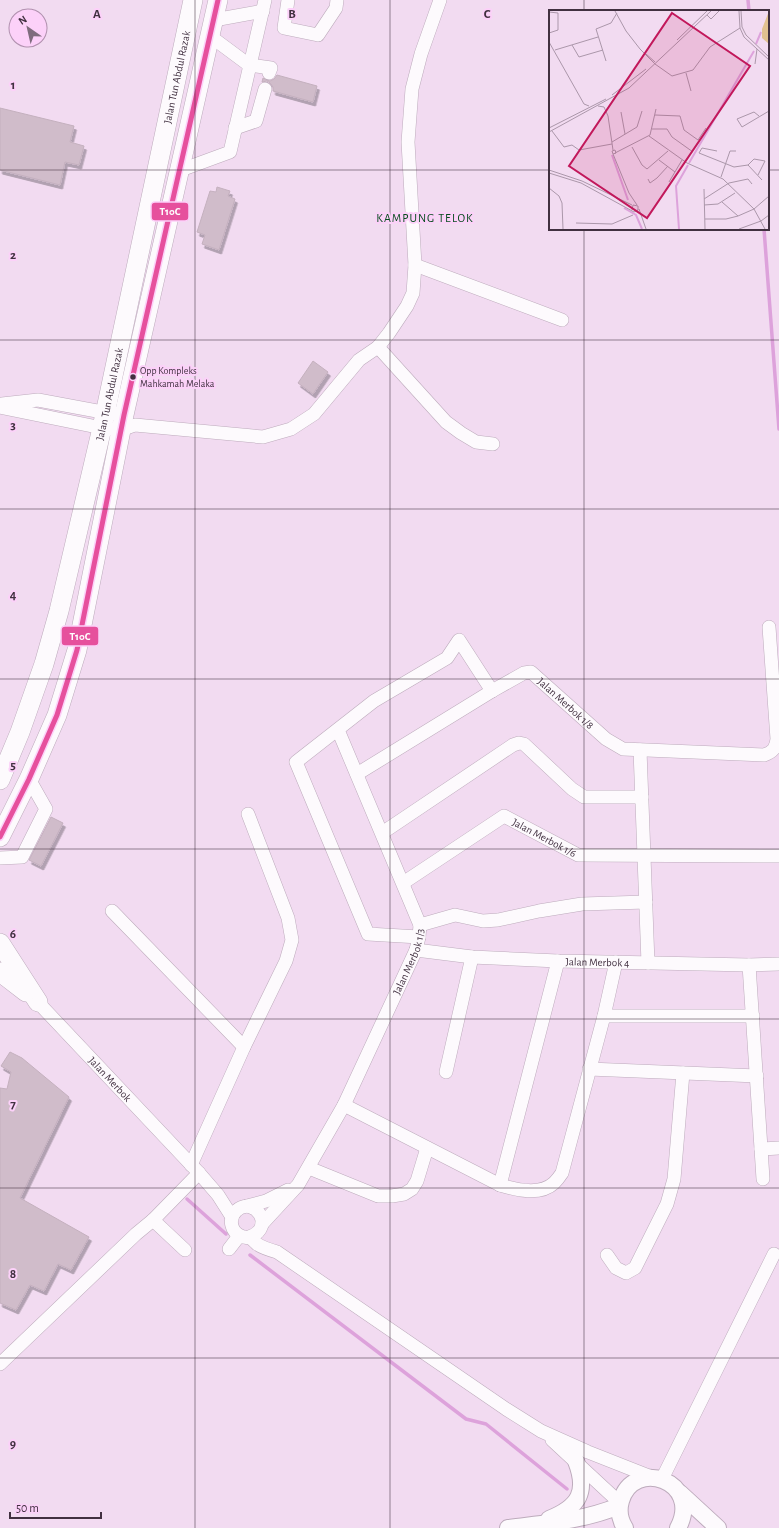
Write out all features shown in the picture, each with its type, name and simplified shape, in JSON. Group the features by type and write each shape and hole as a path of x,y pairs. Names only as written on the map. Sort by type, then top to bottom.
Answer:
{"highway":[{"name":"Jalan Tun Abdul Razak","path":"0,780 20,732 44,664 59,611 103,420 193,0"},
{"name":"Jalan Tun Abdul Razak","path":"0,837 29,779 57,715 77,650 218,0"},
{"path":"0,943 38,1002"},
{"path":"0,972 38,1002"}],"main road":[{"path":"531,1525 560,1514 572,1507 578,1498 582,1487 581,1474 576,1461"},
{"path":"625,1528 620,1517 620,1504 622,1496 627,1488 644,1478 664,1481 681,1496 684,1507 683,1518 678,1528"},
{"path":"664,1481 717,1528"},
{"path":"508,1528 588,1517 620,1504"}],"street":[{"path":"288,0 284,28 318,35 336,8 337,0"},
{"path":"0,406 127,423 263,437 291,429 314,414 359,360 378,347 408,306 413,293 415,265 408,142 412,97 421,54 440,0"},
{"path":"264,6 212,28 249,65 271,68 269,73"},
{"path":"181,170 230,152 249,65 264,6"},
{"path":"235,128 256,121 265,89"},
{"path":"415,265 562,320"},
{"path":"378,347 446,422 460,433 476,442 493,444"},
{"path":"0,406 38,400 103,420"},
{"name":"Jalan Merbok 1/8","path":"357,774 492,691 524,673 531,672 614,745 623,749 764,755 774,750 777,739 769,627"},
{"path":"338,730 374,701 447,658 459,640 492,691"},
{"name":"Jalan Merbok 1/3","path":"262,1226 298,1185 344,1105 418,937 403,883 338,730"},
{"name":"Jalan Merbok 4","path":"338,730 296,762 368,934 418,937 472,957 558,961 750,965 779,964"},
{"path":"382,833 513,745 519,743 524,744 572,789 584,797 642,798"},
{"path":"640,750 648,962"},
{"path":"0,858 22,857 46,809 29,779"},
{"path":"0,1364 136,1234 153,1220 195,1169 244,1048 286,962 292,940 288,918 248,814"},
{"name":"Jalan Merbok 1/6","path":"403,883 504,816 578,854 779,856"},
{"path":"418,937 455,915 483,921 498,920 582,904 646,902"},
{"path":"112,911 244,1048"},
{"path":"446,1072 472,957"},
{"path":"500,1185 558,961"},
{"path":"344,1105 500,1185 516,1190 530,1191 543,1189 554,1183 562,1173 604,1016 616,962"},
{"path":"750,965 763,1179"},
{"name":"Jalan Merbok","path":"0,966 38,1002 195,1169 218,1195 232,1217"},
{"path":"604,1016 753,1016"},
{"path":"590,1070 757,1076"},
{"path":"606,1255 616,1268 626,1273 635,1268 667,1204 674,1179 683,1073"},
{"path":"309,1168 378,1196 404,1194 412,1189 417,1181 427,1148"},
{"path":"761,1149 779,1148"},
{"name":"Jalan Merbok 1/3","path":"244,1207 275,1197 298,1185"},
{"name":"Jalan Merbok","path":"218,1195 244,1207"},
{"path":"277,1252 264,1236 260,1214 252,1207 244,1207 237,1210 232,1217 232,1228 265,1248 277,1252 506,1409 542,1431 588,1452 664,1481 774,1254"},
{"path":"153,1220 185,1250"},
{"path":"228,1249 244,1236 254,1236 262,1226"},
{"path":"542,1431 576,1461 620,1504"}],"building":[{"path":"277,75 317,86 313,102 273,91 273,87 270,83 267,81 262,82 263,78 270,81"},
{"path":"0,108 74,126 70,142 84,146 79,165 65,162 60,185 0,170"},
{"path":"217,187 230,191 228,196 235,199 219,250 202,244 205,235 197,232 210,191 216,192"},
{"path":"313,361 328,372 313,394 298,383"},
{"path":"51,817 63,823 41,866 29,860"},
{"path":"10,1052 22,1058 69,1097 20,1198 89,1237 71,1270 58,1264 44,1291 30,1285 16,1310 0,1303 0,1088 7,1089 11,1072 1,1066"}],"waterway":[{"path":"748,0 749,10"},
{"path":"764,230 779,429"},
{"path":"187,1199 226,1234"},
{"path":"250,1255 466,1419 486,1424 567,1489"}],"transit line":[{"name":"T10C","path":"0,837 29,779 57,715 77,650 124,415 218,0"}],"place":[{"name":"Opp Kompleks Mahkamah Melaka","path":"133,377"}],"district":[{"name":"KAMPUNG TELOK","path":"425,218"}]}
